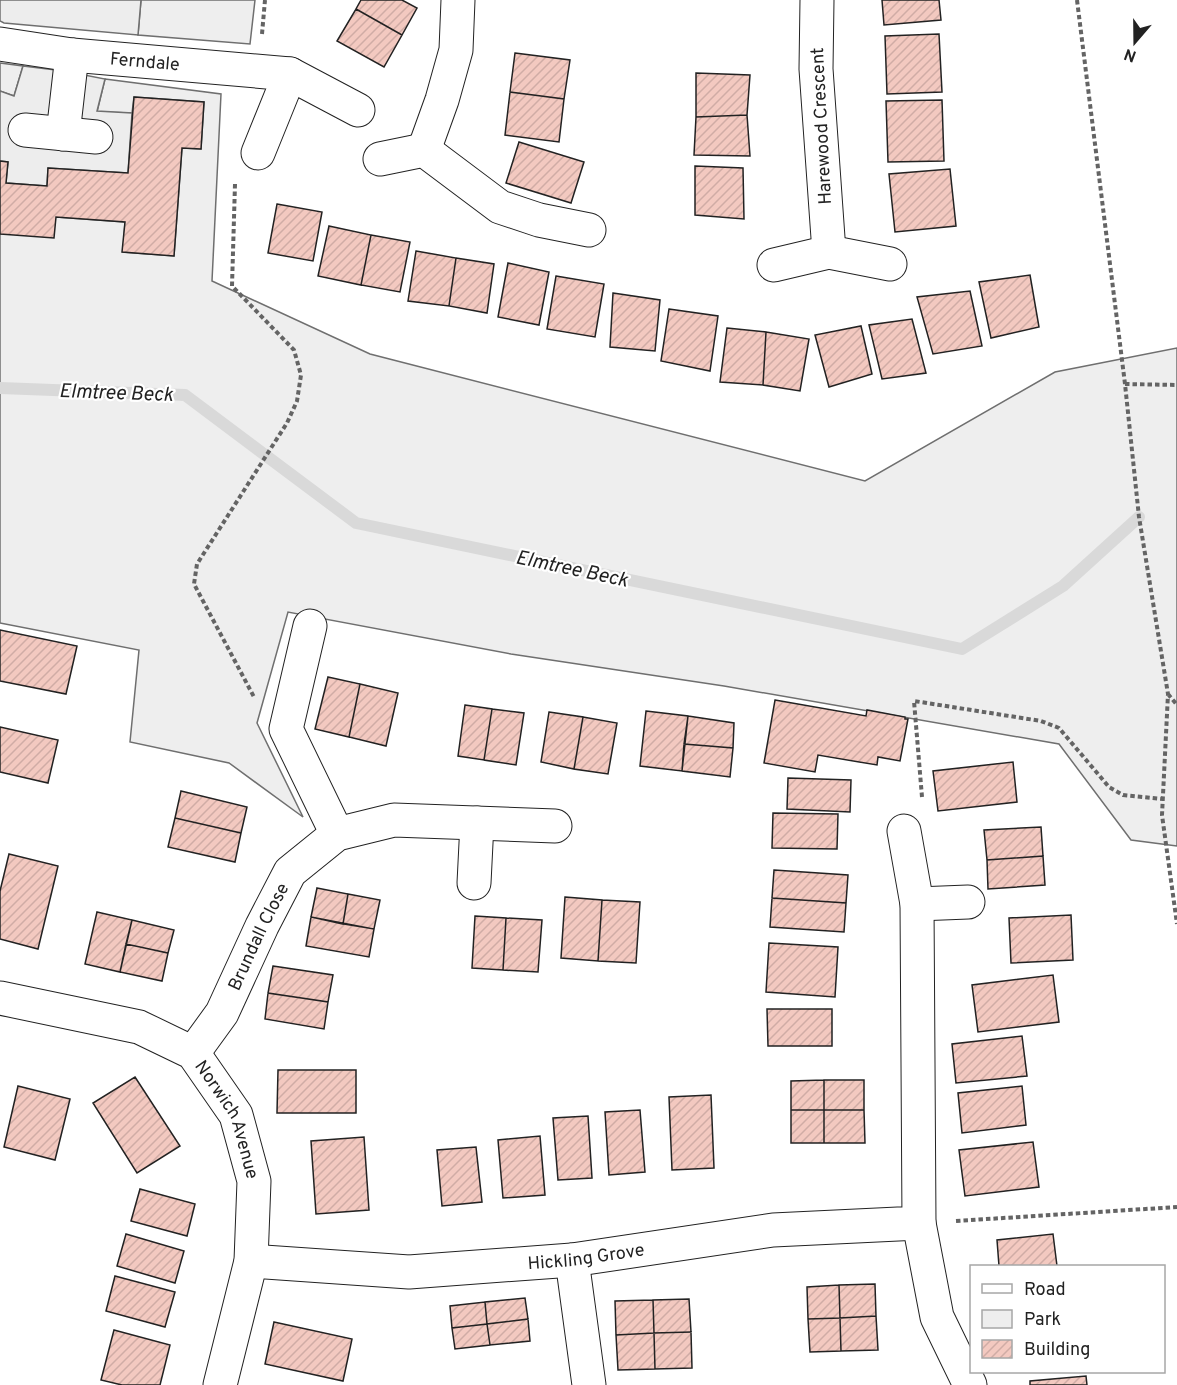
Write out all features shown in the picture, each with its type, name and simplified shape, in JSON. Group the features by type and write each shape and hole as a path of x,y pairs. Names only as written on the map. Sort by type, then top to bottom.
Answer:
{"street":[{"path":"424,150 442,100 456,50 458,0"},
{"name":"Harewood Crescent","path":"817,0 816,69 829,252"},
{"name":"Ferndale","path":"0,44 72,55 290,74 358,110"},
{"path":"63,134 72,55"},
{"path":"258,153 290,74"},
{"path":"25,130 96,137"},
{"path":"380,159 424,150 500,207 539,220 588,230"},
{"path":"774,265 829,252 890,264"},
{"path":"310,626 286,729 337,834"},
{"name":"Brundall Close","path":"193,1053 222,1013 290,872 337,834 394,820 555,826"},
{"path":"474,883 477,823"},
{"path":"904,831 917,904 919,1223 937,1317 970,1385"},
{"path":"917,904 968,902"},
{"name":"Norwich Avenue","path":"0,998 139,1027 193,1053 236,1115 254,1181 251,1261 220,1385"},
{"name":"Hickling Grove","path":"251,1261 409,1272 572,1260 773,1230 919,1223"},
{"path":"572,1260 589,1385"}],"path":[{"path":"1077,0 1125,384 1139,517 1168,694 1162,815 1177,924"},
{"path":"258,153 235,154 232,286 294,350 301,375 297,401 287,423 197,564 194,584 267,722 286,729"},
{"path":"1125,384 1177,385"},
{"path":"1168,694 1177,705"},
{"path":"923,804 914,701 1041,721 1059,728 1110,787 1123,795 1163,799"},
{"path":"919,1223 1177,1207"}],"green space":[{"path":"141,0 255,0 250,44 138,35"},
{"path":"0,63 23,66 14,96 0,91"},
{"path":"105,79 221,94 212,281 370,354 865,481 1055,372 1177,348 1177,846 1131,840 1059,744 724,686 511,654 288,612 257,723 303,817 229,763 130,742 139,650 0,623 0,234 56,217 125,222 123,252 174,256 182,148 201,149 204,102 134,97 132,113 97,112"}],"shaded area":[{"path":"0,0 141,0 138,35 4,23 0,21"},
{"path":"23,66 105,79 97,111 132,113 128,173 48,168 47,186 6,183 8,162 0,161 0,91 14,96"}],"building":[{"path":"361,0 402,0 417,8 402,35 356,9"},
{"path":"882,0 939,0 941,20 884,25"},
{"path":"356,9 402,35 384,67 337,41"},
{"path":"939,34 942,92 887,94 885,36"},
{"path":"515,53 570,60 564,99 510,92"},
{"path":"696,73 750,75 747,115 696,117"},
{"path":"510,92 564,99 559,142 505,135"},
{"path":"134,97 204,102 201,149 182,148 174,256 122,252 125,222 56,217 54,238 0,234 0,161 8,162 6,183 47,186 48,168 128,173"},
{"path":"942,100 944,161 888,162 886,101"},
{"path":"747,115 750,156 694,155 696,117"},
{"path":"519,142 584,162 571,203 506,183"},
{"path":"695,166 743,168 744,219 695,215"},
{"path":"950,169 956,226 895,232 889,174"},
{"path":"277,204 322,212 313,261 268,253"},
{"path":"329,226 371,235 361,285 318,276"},
{"path":"371,235 410,242 400,292 361,285"},
{"path":"416,251 456,258 449,306 408,301"},
{"path":"456,258 494,264 487,313 449,306"},
{"path":"508,263 549,272 539,325 498,317"},
{"path":"1030,275 1039,327 991,338 979,282"},
{"path":"556,276 604,284 595,337 547,329"},
{"path":"970,291 982,346 933,354 917,297"},
{"path":"613,293 660,300 655,351 610,347"},
{"path":"669,309 718,316 710,371 661,361"},
{"path":"912,319 926,373 882,379 869,325"},
{"path":"861,326 872,374 829,387 815,335"},
{"path":"727,328 766,332 763,385 720,382"},
{"path":"766,332 809,339 800,391 763,385"},
{"path":"0,630 77,646 66,694 0,681"},
{"path":"328,677 360,684 349,737 315,729"},
{"path":"360,684 398,693 386,746 349,737"},
{"path":"775,700 866,716 867,710 905,717 908,719 900,761 878,757 877,765 818,755 815,772 764,763"},
{"path":"465,705 492,709 484,760 458,756"},
{"path":"492,709 524,713 516,765 484,760"},
{"path":"646,711 688,716 682,771 640,766"},
{"path":"549,712 583,717 574,769 541,762"},
{"path":"688,716 734,723 733,748 684,744"},
{"path":"583,717 617,723 608,774 574,769"},
{"path":"0,727 58,740 48,783 0,772"},
{"path":"684,744 733,748 730,777 682,771"},
{"path":"1013,762 1017,802 938,811 933,771"},
{"path":"788,778 851,780 850,812 787,809"},
{"path":"181,791 247,807 241,833 175,818"},
{"path":"773,813 838,814 837,849 772,848"},
{"path":"175,818 241,833 235,862 168,847"},
{"path":"1041,827 1043,856 987,860 984,830"},
{"path":"9,854 58,866 38,949 0,939 0,891"},
{"path":"1043,856 1045,885 988,889 987,860"},
{"path":"774,870 848,875 846,903 772,898"},
{"path":"317,888 348,894 343,924 311,917"},
{"path":"348,894 380,900 374,929 343,924"},
{"path":"565,897 602,900 598,961 561,958"},
{"path":"772,898 846,903 844,932 770,927"},
{"path":"602,900 640,902 636,963 598,961"},
{"path":"97,912 132,920 120,972 85,964"},
{"path":"1071,915 1073,960 1011,963 1009,918"},
{"path":"475,916 506,918 503,970 472,968"},
{"path":"311,917 374,929 369,957 306,946"},
{"path":"506,918 542,920 538,972 503,970"},
{"path":"132,920 174,930 168,953 126,944"},
{"path":"769,943 838,947 835,997 766,992"},
{"path":"126,944 168,953 162,981 120,972"},
{"path":"273,966 333,975 328,1002 268,993"},
{"path":"1053,975 1059,1022 978,1032 972,985"},
{"path":"268,993 328,1002 324,1029 265,1019"},
{"path":"767,1009 832,1009 832,1046 768,1046"},
{"path":"1022,1036 1027,1076 956,1083 952,1044"},
{"path":"278,1070 356,1070 356,1113 277,1113"},
{"path":"135,1077 180,1146 137,1173 93,1103"},
{"path":"824,1080 864,1080 864,1110 824,1110"},
{"path":"824,1080 824,1110 791,1110 791,1081"},
{"path":"18,1086 70,1099 55,1160 4,1147"},
{"path":"1022,1086 1026,1125 962,1133 958,1093"},
{"path":"711,1095 714,1168 672,1170 669,1097"},
{"path":"640,1110 645,1172 609,1175 605,1112"},
{"path":"791,1110 824,1110 824,1143 791,1143"},
{"path":"824,1110 864,1110 865,1143 824,1143"},
{"path":"588,1116 592,1178 558,1180 553,1118"},
{"path":"540,1136 545,1195 503,1198 498,1140"},
{"path":"364,1137 369,1210 316,1214 311,1141"},
{"path":"1033,1142 1039,1187 965,1196 959,1150"},
{"path":"476,1147 482,1202 442,1206 437,1150"},
{"path":"140,1189 195,1204 187,1236 131,1221"},
{"path":"126,1234 184,1251 175,1283 117,1266"},
{"path":"1053,1234 1057,1265 999,1265 997,1240"},
{"path":"115,1276 175,1292 165,1327 106,1311"},
{"path":"875,1284 876,1316 840,1318 839,1285"},
{"path":"839,1285 840,1318 808,1319 807,1287"},
{"path":"525,1298 528,1319 487,1324 485,1302"},
{"path":"689,1299 691,1332 654,1333 653,1300"},
{"path":"653,1300 654,1333 616,1335 615,1301"},
{"path":"485,1302 487,1324 452,1328 450,1306"},
{"path":"876,1316 878,1350 841,1351 840,1318"},
{"path":"840,1318 841,1351 810,1352 808,1319"},
{"path":"528,1319 530,1341 490,1345 487,1324"},
{"path":"274,1322 352,1339 343,1381 265,1364"},
{"path":"487,1324 490,1345 455,1349 452,1328"},
{"path":"114,1330 170,1345 160,1385 122,1385 101,1380"},
{"path":"691,1332 692,1368 655,1369 654,1333"},
{"path":"654,1333 655,1369 618,1370 616,1335"},
{"path":"1086,1376 1087,1385 1030,1385 1030,1381"}],"waterway":[{"name":"Elmtree Beck","path":"0,388 185,395 356,523 962,649 1063,586 1139,517"}]}
